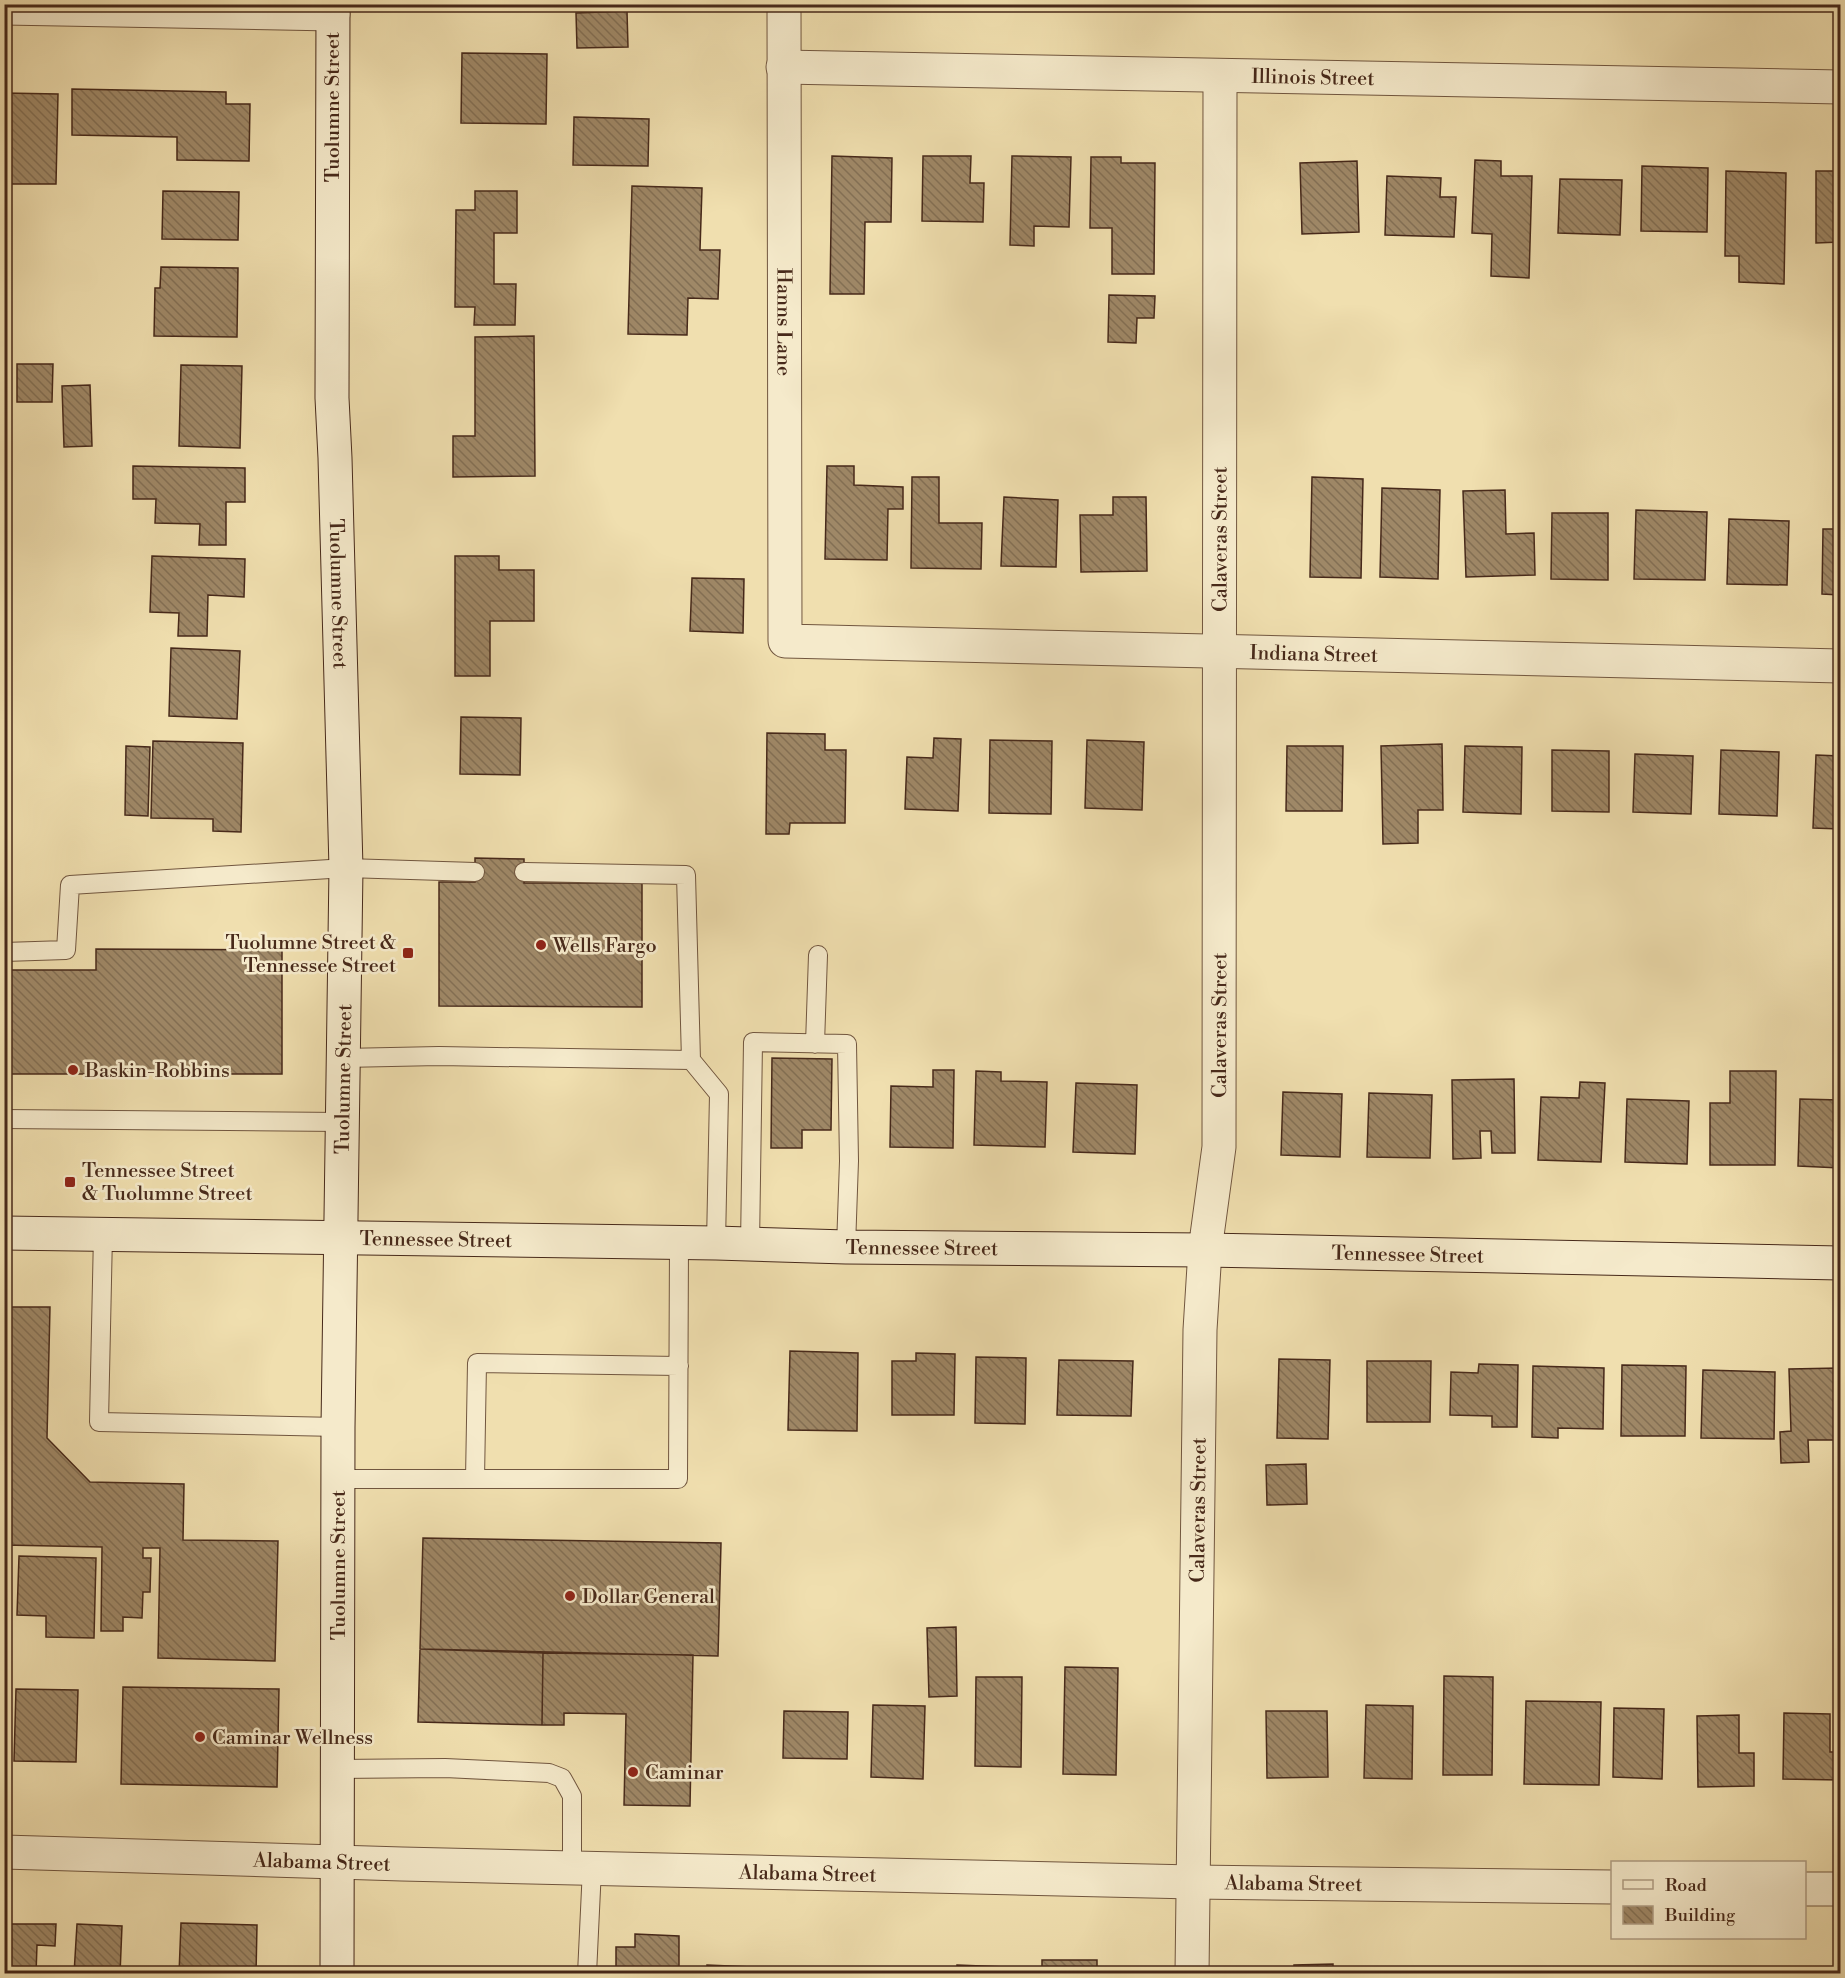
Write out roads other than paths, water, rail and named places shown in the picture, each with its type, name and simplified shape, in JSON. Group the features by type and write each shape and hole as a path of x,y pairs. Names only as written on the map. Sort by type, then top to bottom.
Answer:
{"street":[{"name":"Hanns Lane","path":"784,4 785,641"},
{"path":"4,8 333,9"},
{"name":"Tuolumne Street","path":"333,9 332,398 346,868 338,1426 337,1974"},
{"name":"Illinois Street","path":"783,67 1840,87"},
{"name":"Calaveras Street","path":"1192,1974 1200,1330 1205,1250 1219,1147 1220,76"},
{"name":"Indiana Street","path":"785,641 1840,666"},
{"name":"Tennessee Street","path":"4,1233 846,1247 1205,1250 1840,1263"},
{"name":"Alabama Street","path":"4,1852 1193,1882 1611,1887"},
{"path":"1806,1889 1840,1889"}],"lane":[{"path":"4,952 66,950 70,885 346,868 475,872"},
{"path":"524,872 686,875 691,1060 719,1094 716,1244"},
{"path":"815,1044 818,955"},
{"path":"750,1245 753,1042 847,1044 849,1161 846,1247"},
{"path":"343,1058 439,1056 691,1060"},
{"path":"4,1119 342,1122"},
{"path":"103,1234 99,1422 338,1426"},
{"path":"338,1479 678,1479 679,1243"},
{"path":"475,1479 477,1363 679,1366"},
{"path":"336,1769 457,1768 549,1773 562,1778 572,1796 582,1868 588,1974"}],"place":[{"name":"Wells Fargo","path":"541,945"},
{"name":"Tuolumne Street & Tennessee Street","path":"408,953"},
{"name":"Baskin-Robbins","path":"73,1070"},
{"name":"Tennessee Street & Tuolumne Street","path":"70,1182"},
{"name":"Dollar General","path":"570,1596"},
{"name":"Caminar Wellness","path":"200,1737"},
{"name":"Caminar","path":"633,1772"}]}
